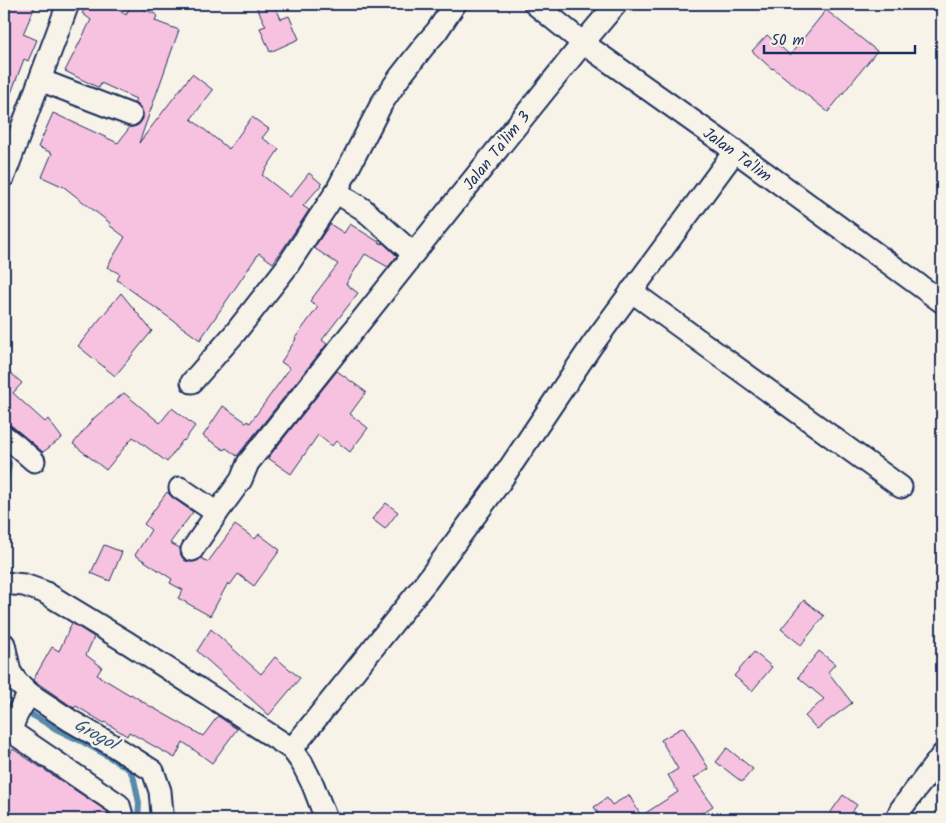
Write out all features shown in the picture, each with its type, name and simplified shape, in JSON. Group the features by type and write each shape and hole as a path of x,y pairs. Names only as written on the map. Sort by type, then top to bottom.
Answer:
{"street":[{"path":"4,176 68,4"},
{"path":"192,382 235,333 286,268 336,192 382,103 456,4"},
{"name":"Jalan Ta'lim","path":"535,4 583,43 942,302"},
{"name":"Jalan Ta'lim 3","path":"192,550 241,480 248,463 410,258 616,4"},
{"path":"40,80 131,114"},
{"path":"292,749 426,582 500,482 592,345 735,151"},
{"path":"336,192 372,216 408,249 410,258"},
{"path":"631,291 901,486"},
{"path":"4,436 34,461"},
{"path":"180,488 217,512"},
{"path":"4,583 24,585 44,592 128,643 292,749 302,763 326,819"},
{"path":"4,644 10,672 28,697 131,756 153,771 160,791 162,819"},
{"path":"28,697 15,719 12,732 119,806 123,819"},
{"path":"901,819 899,813 901,808 942,755"}],"building":[{"path":"4,4 36,4 23,34 37,40 28,61 24,59 5,109 4,108"},
{"path":"89,4 110,4 126,15 131,4 133,4 157,15 155,21 179,30 139,143 192,74 213,90 191,119 229,149 252,117 269,129 262,138 279,149 262,175 290,197 309,173 322,184 303,206 309,210 273,263 259,253 200,340 117,280 120,274 107,267 125,237 64,187 42,177 52,153 38,147 53,113 118,143 130,127 138,125 143,119 141,108 134,103 136,99 101,83 99,88 65,71 91,20 82,13"},
{"path":"255,4 274,4 281,19 289,16 299,39 270,52 260,28 266,26"},
{"path":"826,10 877,51 828,112 772,69 752,51 767,35 790,55"},
{"path":"330,224 344,233 350,224 383,243 397,256 388,267 365,254 346,284 358,293 322,340 327,344 237,456 203,436 223,406 250,423 290,368 281,362 295,338 318,307 310,301 338,264 314,248"},
{"path":"121,293 152,331 115,376 78,346"},
{"path":"4,367 22,383 13,393 45,422 48,419 62,438 43,452 12,426 4,423"},
{"path":"337,371 366,392 350,414 368,428 350,452 336,441 332,446 318,435 291,474 268,458"},
{"path":"124,393 160,423 172,408 195,426 167,462 133,437 106,470 73,444 94,418"},
{"path":"167,492 193,512 170,543 180,548 181,555 185,561 192,562 201,558 208,562 235,525 255,539 259,534 280,550 254,586 238,574 230,585 228,583 210,616 178,598 183,590 170,583 172,579 135,555 151,530 144,524"},
{"path":"386,503 398,512 385,529 372,519"},
{"path":"104,545 122,552 110,581 91,573"},
{"path":"804,600 824,616 801,645 781,629"},
{"path":"72,623 94,637 86,655 102,667 97,675 203,736 218,716 237,729 212,763 183,742 175,758 129,732 127,736 76,706 74,708 33,680 52,647 59,651"},
{"path":"211,629 261,674 275,657 300,678 269,715 197,651"},
{"path":"819,651 835,664 828,672 852,703 817,729 805,716 824,699 798,677"},
{"path":"754,652 772,667 752,691 734,676"},
{"path":"683,727 709,769 694,778 713,806 693,819 588,819 598,813 594,807 607,798 612,805 629,795 641,816 678,792 668,775 678,769 661,740"},
{"path":"727,748 753,769 742,782 716,762"},
{"path":"13,749 108,812 104,819 4,819 4,764"},
{"path":"843,795 857,805 847,819 826,819"}],"waterway":[{"name":"Grogol","path":"4,458 9,463 4,495"},
{"name":"Grogol","path":"4,701 81,741 130,770 139,803 138,819"}]}
